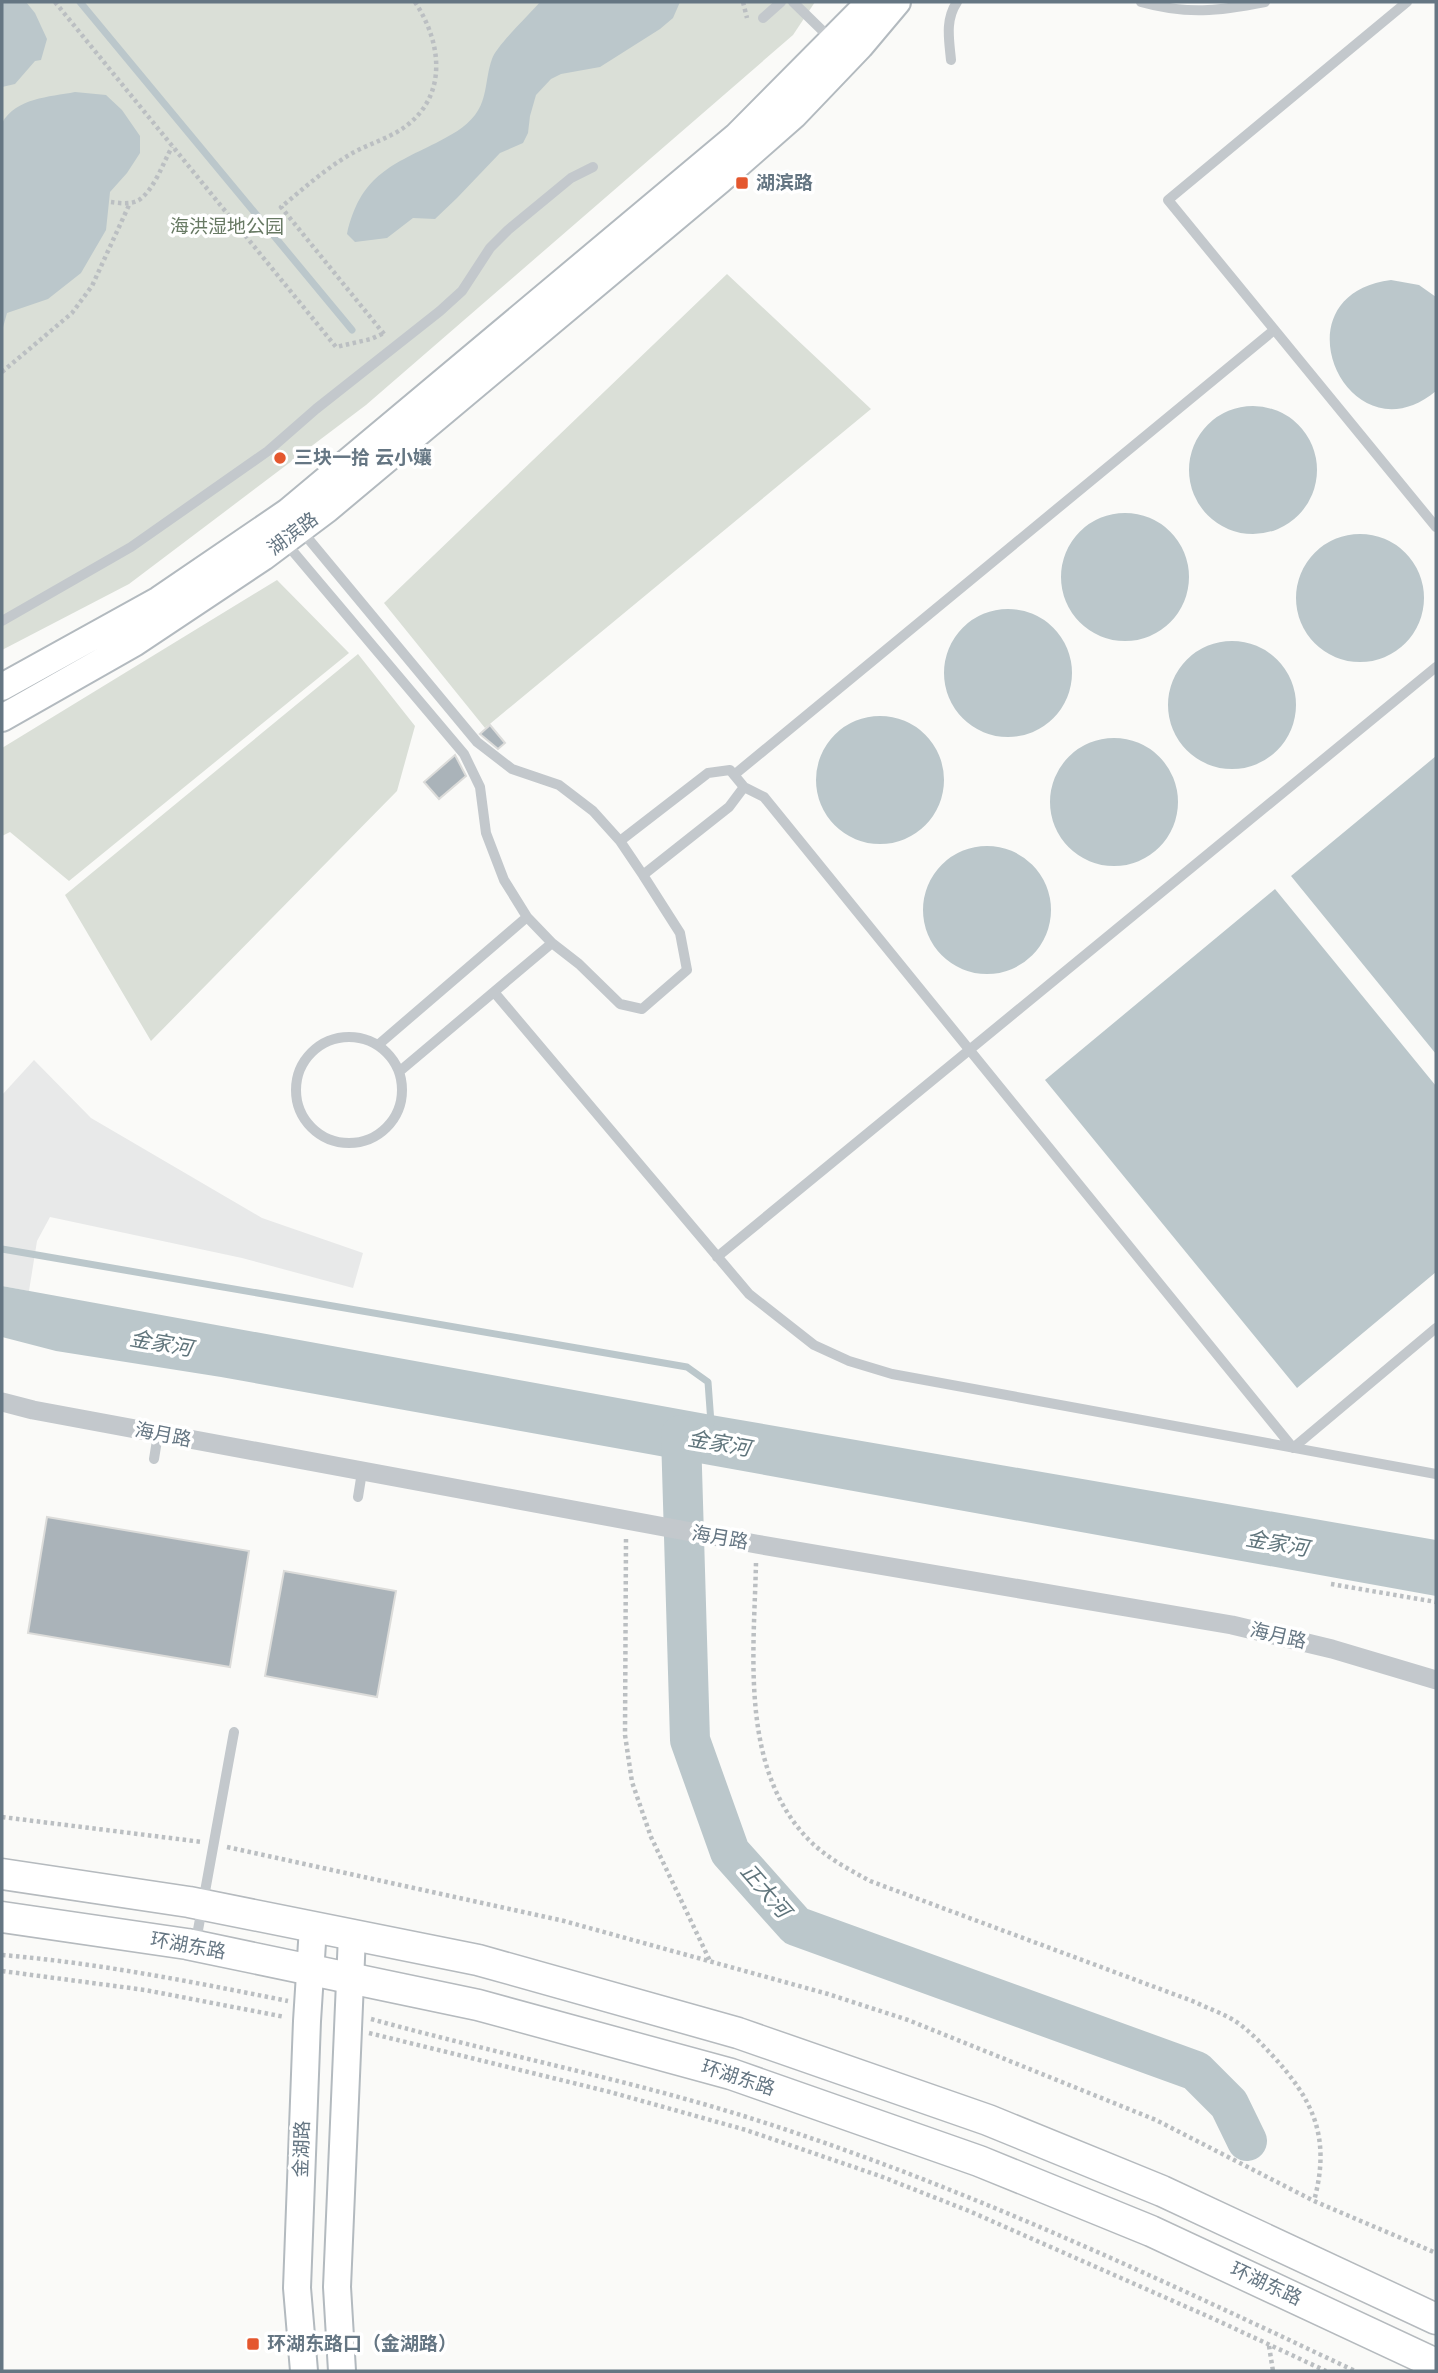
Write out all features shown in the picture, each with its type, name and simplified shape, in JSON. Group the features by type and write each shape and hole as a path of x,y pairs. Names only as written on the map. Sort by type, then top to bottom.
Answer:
{"main road":[{"name":"湖滨路","path":"2,687 159,600 288,512 737,136 870,2"},
{"name":"湖滨路","path":"2,718 134,643 292,535 688,207 785,123 860,46 897,2"},
{"name":"环湖东路","path":"2,1874 202,1904 478,1960 738,2033 988,2120 1162,2192 1436,2319"},
{"name":"环湖东路","path":"2,1917 195,1946 478,2005 732,2074 979,2161 1151,2231 1436,2364"},
{"name":"金湖路","path":"304,2371 297,2288 307,2013 313,1927"},
{"path":"342,2371 337,2287 352,1935"}],"street":[{"name":"海月路","path":"2,1402 158,1434 626,1521 1231,1625 1332,1649 1436,1680"}],"lane":[{"path":"763,18 781,2"},
{"path":"793,2 832,41"},
{"path":"951,60 949,14 957,2"},
{"path":"1141,2 1183,12 1265,2"},
{"path":"1407,2 1168,200 1436,527"},
{"path":"2,621 131,547 268,451 462,291 490,248 508,230 570,178 593,167"},
{"path":"734,775 1274,330"},
{"path":"292,535 477,742 512,769 559,785 593,811 620,841 680,933 687,970 642,1009 620,1004 527,917 504,880 490,844 480,787 464,754 292,535"},
{"path":"717,1258 1436,667"},
{"path":"620,841 708,773 730,770 744,787 764,797 1293,1448"},
{"path":"643,875 729,807 744,787"},
{"path":"379,1045 527,917"},
{"path":"400,1071 552,943"},
{"path":"494,992 749,1294 814,1345 849,1361 892,1374 1436,1474"},
{"path":"362,1037 379,1045 391,1056 400,1071 403,1088 401,1105 393,1121 381,1133 365,1141 348,1143 331,1140 316,1132 304,1118 297,1102 296,1084 301,1066 312,1052 327,1041 362,1037"},
{"path":"1293,1448 1436,1328"},
{"path":"153,1459 158,1434"},
{"path":"358,1497 362,1472"},
{"path":"195,1946 234,1732"}],"path":[{"path":"55,2 336,347 371,340 384,334"},
{"path":"397,347 281,207 332,166 413,120 426,103 434,83 438,60 432,32 415,2"},
{"path":"111,202 138,201 172,147"},
{"path":"2,372 72,313 92,286 130,203"},
{"path":"626,1521 625,1735 632,1782 651,1837 710,1961"},
{"path":"756,1544 754,1673 758,1725 769,1774 779,1798 811,1842 830,1858 870,1881 1231,2019 1256,2038 1283,2067 1304,2095 1317,2122 1322,2167 1314,2201"},
{"path":"1331,1584 1436,1602"},
{"path":"2,1817 213,1844 564,1921 828,1994 908,2020 1156,2120 1314,2201 1436,2253"},
{"path":"2,1955 148,1974 307,2013"},
{"path":"2,1971 307,2013"},
{"path":"349,2021 746,2130 880,2176 969,2211 1326,2371"},
{"path":"349,2021 612,2080 749,2118 884,2164 974,2200 1219,2307 1355,2371"},
{"path":"1269,2345 1273,2371"}],"shaded area":[{"path":"34,1060 91,1118 262,1218 363,1253 353,1288 242,1258 50,1217 37,1241 29,1291 2,1286 2,1095"}],"green space":[{"name":"海洪湿地公园","path":"2,2 815,2 793,35 366,405 129,584 2,650"},
{"path":"727,274 871,409 485,728 384,603"},
{"path":"277,580 349,653 69,881 10,832 2,836 2,748"},
{"path":"358,654 415,726 397,791 151,1041 65,895"}],"water":[{"path":"2,2 26,2 35,13 47,39 41,60 35,61 15,84 2,87"},
{"path":"540,2 680,2 673,18 660,29 600,67 561,74 551,79 536,95 528,133 523,143 500,153 435,219 413,218 387,238 355,242 347,234 360,199 368,186 391,167 452,134 471,120 482,102 495,53"},
{"path":"75,92 106,95 122,110 140,136 140,153 110,192 106,230 81,273 48,299 7,313 2,331 2,123 16,108 24,104 44,97"},
{"path":"1391,280 1419,285 1436,297 1436,391 1404,408 1375,407 1352,392 1336,369 1330,341 1335,314 1355,292"},
{"path":"1253,406 1277,411 1298,425 1312,446 1317,470 1312,494 1298,515 1277,529 1253,534 1229,529 1208,515 1194,494 1189,470 1194,446 1208,425 1229,411"},
{"path":"1125,513 1149,518 1170,532 1184,553 1189,577 1184,601 1170,622 1149,636 1125,641 1101,636 1080,622 1066,601 1061,577 1066,553 1080,532 1101,518"},
{"path":"1360,534 1384,539 1405,553 1419,574 1424,598 1419,622 1405,643 1384,657 1360,662 1336,657 1315,643 1301,622 1296,598 1301,574 1315,553 1336,539"},
{"path":"1008,609 1032,614 1053,628 1067,649 1072,673 1067,697 1053,718 1032,732 1008,737 984,732 963,718 949,697 944,673 949,649 963,628 984,614"},
{"path":"1232,641 1256,646 1277,660 1291,681 1296,705 1291,729 1277,750 1256,764 1232,769 1208,764 1187,750 1173,729 1168,705 1173,681 1187,660 1208,646"},
{"path":"880,716 904,721 925,735 939,756 944,780 939,804 925,825 904,839 880,844 856,839 835,825 821,804 816,780 821,756 835,735 856,721"},
{"path":"1114,738 1138,743 1159,757 1173,778 1178,802 1173,826 1159,847 1138,861 1114,866 1090,861 1069,847 1055,826 1050,802 1055,778 1069,757 1090,743"},
{"path":"1436,756 1436,1054 1291,876"},
{"path":"987,846 1011,851 1032,865 1046,886 1051,910 1046,934 1032,955 1011,969 987,974 963,969 942,955 928,934 923,910 928,886 942,865 963,851"},
{"path":"1275,889 1436,1086 1436,1272 1297,1388 1045,1080"},
{"name":"金家河","path":"2,1286 717,1416 1436,1540 1436,1596 221,1377 56,1351 2,1337"}],"building":[{"path":"490,725 505,743 498,749 480,734"},
{"path":"455,755 466,776 439,799 424,782"},
{"path":"47,1517 249,1551 230,1667 28,1633"},
{"path":"284,1571 396,1591 377,1697 265,1676"}],"waterway":[{"path":"80,2 352,330"},
{"name":"金家河","path":"2,1249 687,1367 708,1382 711,1423"},
{"name":"正大河","path":"681,1435 690,1740 730,1852 796,1926 1196,2071 1229,2104 1247,2141"}],"place":[{"name":"湖滨路","path":"742,183"},
{"name":"三块一拾 云小孃","path":"280,458"},
{"name":"环湖东路口（金湖路）","path":"253,2344"}]}
